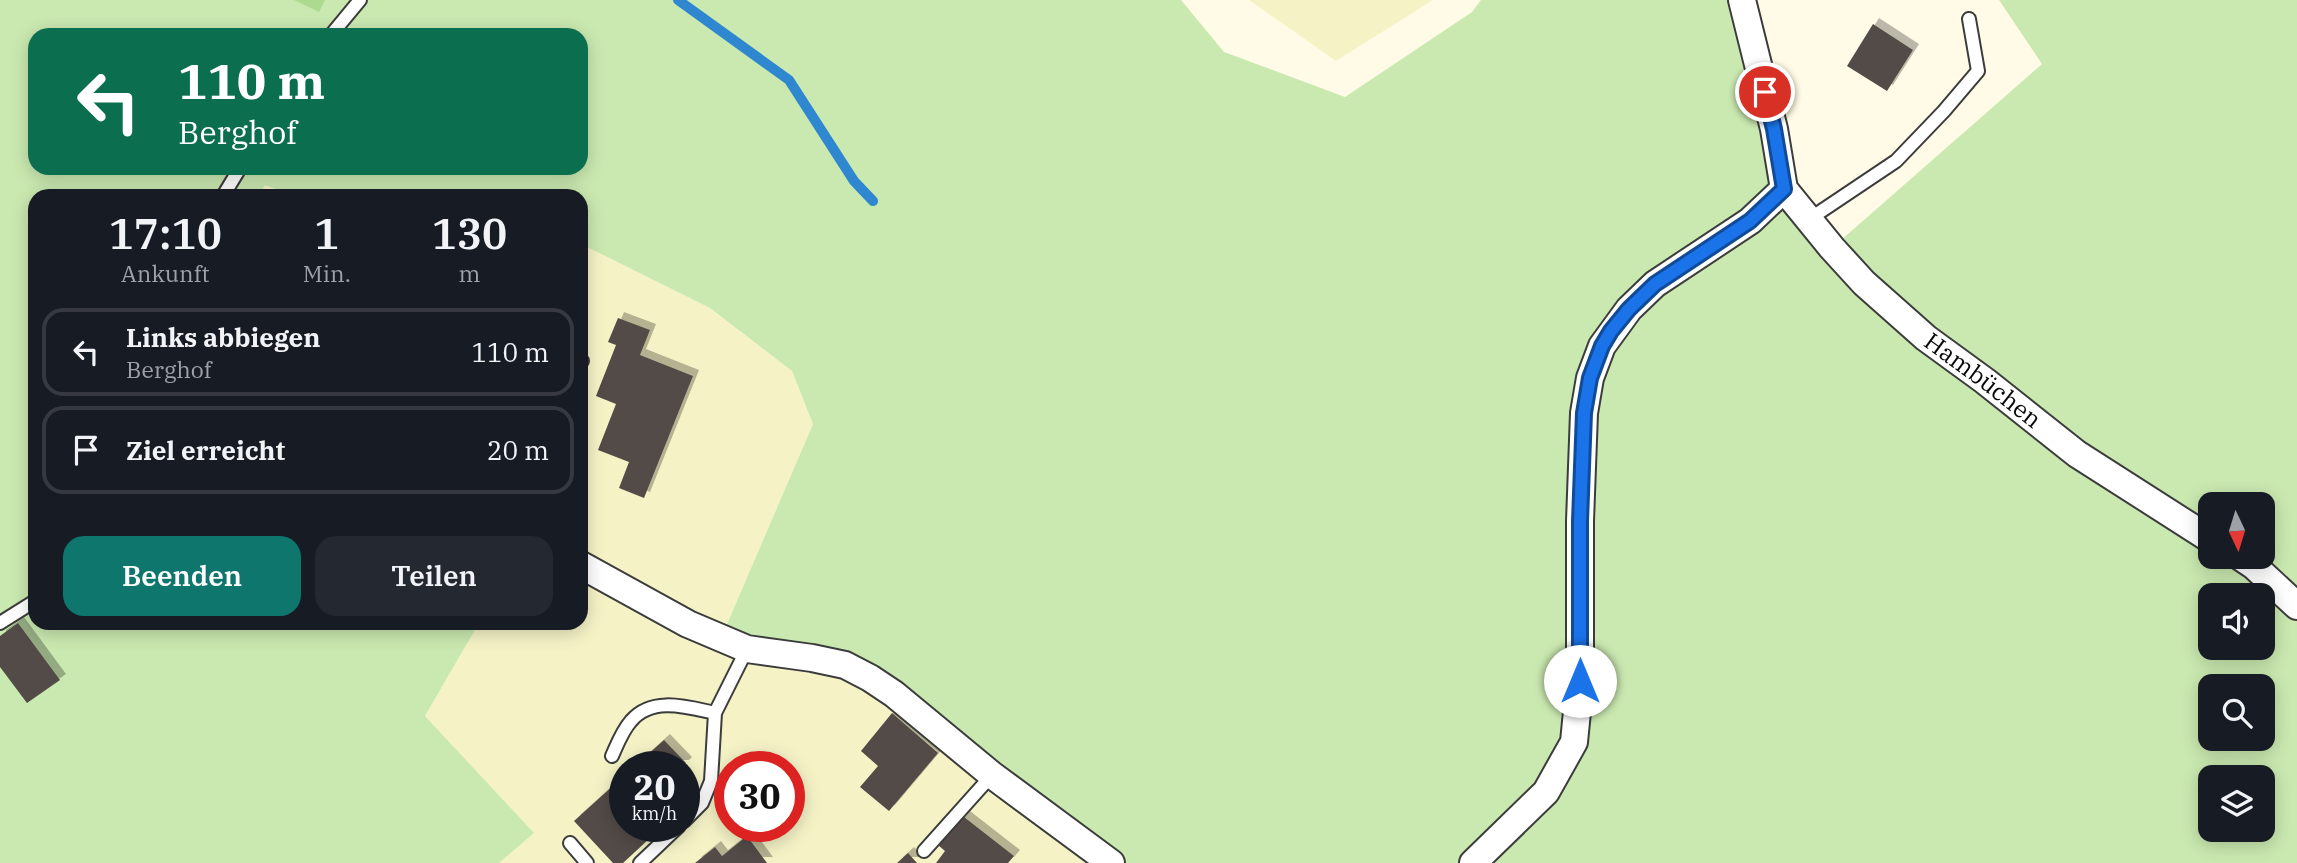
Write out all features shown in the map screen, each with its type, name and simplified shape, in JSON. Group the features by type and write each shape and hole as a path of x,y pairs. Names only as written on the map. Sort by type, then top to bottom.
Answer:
{"street":[{"path":"1473,863 1546,792 1574,742 1580,681 1580,521 1584,413 1590,378 1602,346 1629,309 1655,284 1750,221 1784,189 1774,129 1742,0"},
{"name":"Hambüchen","path":"1784,189 1864,283 1926,338 2077,454 2198,531"},
{"path":"588,569 688,624 747,649 812,657 845,665 894,694 992,775 1111,863"},
{"path":"2257,569 2297,606"}],"lane":[{"path":"337,28 360,0"},
{"path":"1808,220 1896,162 1979,71 1969,19"},
{"path":"0,623 28,605"},
{"path":"700,805 711,781 715,713 747,649"},
{"path":"615,751 631,721 645,710 662,705 678,705 715,713"},
{"path":"924,851 992,775"},
{"path":"640,863 662,842"},
{"path":"570,843 587,863"}],"shaded area":[{"path":"1249,0 1433,0 1336,61"},
{"path":"588,247 710,308 792,371 813,424 721,638 845,665 1107,863 499,863 533,833 425,716 475,630 588,630"}],"green space":[{"path":"0,0 1181,0 1224,52 1345,97 1472,12 1481,0 1731,0 1770,150 1832,248 2042,64 1999,0 2297,0 2297,863 1107,863 894,694 721,638 813,424 792,371 710,308 588,247 588,189 276,189 265,185 263,189 28,189 28,630 475,630 425,716 534,833 499,863 0,863"},
{"path":"294,0 325,0 319,12"}],"building":[{"path":"1873,24 1913,50 1887,91 1847,66"},
{"path":"618,318 650,330 640,355 693,376 644,498 619,488 629,462 598,450 616,404 596,396 616,345 608,342"},
{"path":"18,623 60,680 27,703 0,667 0,636"},
{"path":"892,713 938,753 889,811 860,787 878,766 861,751"},
{"path":"664,740 675,751 652,751"},
{"path":"609,789 609,842 646,842 623,863 613,863 574,821"},
{"path":"964,817 1014,856 1008,863 936,863 945,851 938,845"},
{"path":"740,842 751,842 767,863 695,863 715,847 722,856"},
{"path":"908,853 917,863 897,863"}],"waterway":[{"path":"678,0 789,80 854,181 873,201"}],"route":[{"path":"1580,681 1580,521 1584,413 1590,378 1602,346 1629,309 1655,284 1750,221 1784,189 1765,92"}]}
